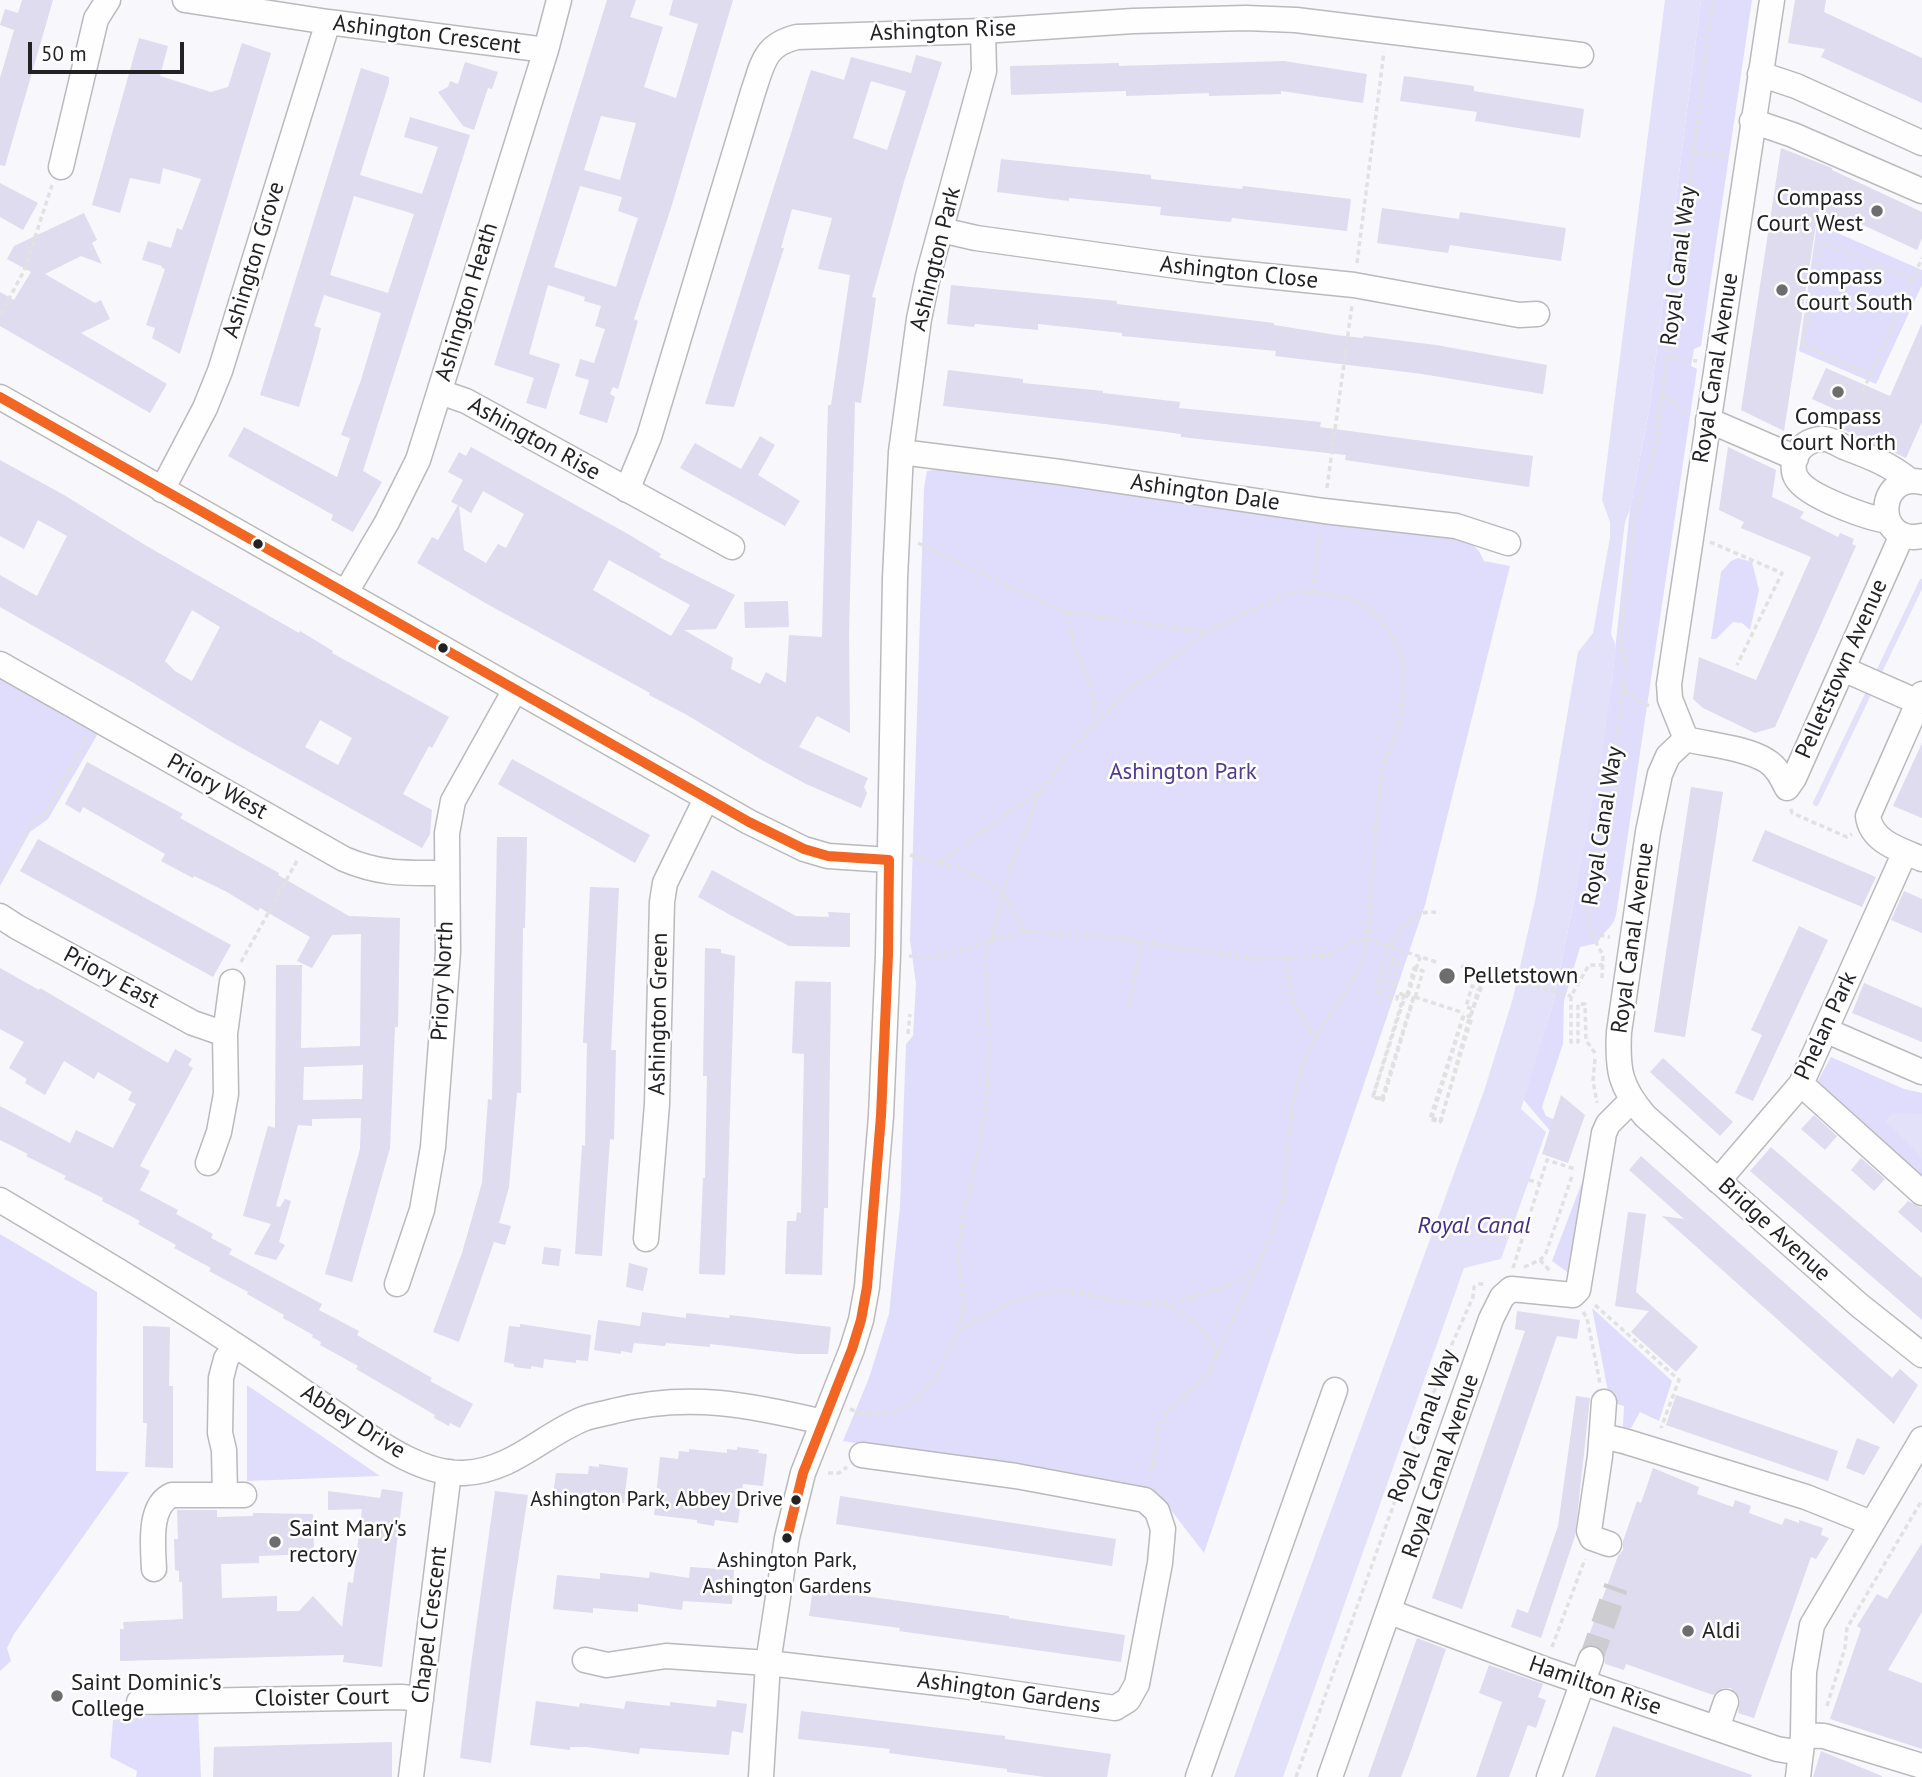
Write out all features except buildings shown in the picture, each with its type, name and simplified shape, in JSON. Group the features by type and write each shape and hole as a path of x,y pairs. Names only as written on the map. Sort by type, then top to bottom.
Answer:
{"street":[{"path":"61,167 96,19 108,0"},
{"name":"Ashington Crescent","path":"185,0 328,22 546,50"},
{"name":"Ashington Heath","path":"346,592 403,493 418,460 546,50 559,0"},
{"name":"Royal Canal Avenue","path":"1632,1100 1619,1070 1619,1032 1648,832 1660,774 1668,757 1686,739 1672,707 1669,684 1772,0"},
{"name":"Ashington Rise","path":"627,490 649,437 752,92 770,50 780,41 797,37 1246,18 1296,20 1581,55"},
{"name":"Ashington Grove","path":"162,490 205,408 220,371 328,22"},
{"name":"Ashington Park","path":"761,1777 768,1662 787,1538 803,1473 852,1349 867,1287 881,1116 888,955 899,857 895,578 901,452 919,319 985,71 984,31"},
{"path":"1760,74 1796,86 1922,143"},
{"path":"1752,121 1793,135 1922,191"},
{"name":"Ashington Close","path":"941,230 976,239 1199,269 1354,285 1519,316 1537,314"},
{"name":"Ashington Rise","path":"440,392 466,401 732,547"},
{"path":"0,397 706,799 804,849 828,856 899,857"},
{"path":"1709,419 1796,458"},
{"path":"1904,531 1857,514 1805,487 1796,479 1793,468 1797,453 1806,443 1824,439 1879,460 1916,482"},
{"name":"Ashington Dale","path":"901,452 1060,472 1324,511 1456,526 1508,543"},
{"name":"Pelletstown Avenue","path":"1781,775 1787,788 1852,673 1904,531 1886,513 1889,496 1902,484 1916,482"},
{"name":"Priory West","path":"0,664 344,859 386,873 446,873"},
{"path":"1852,673 1920,698 1868,816 1869,825 1880,838 1913,856"},
{"name":"Priory North","path":"397,1284 422,1210 433,1147 448,952 447,833 453,801 515,690"},
{"path":"1686,739 1740,751 1767,761 1781,775"},
{"name":"Ashington Green","path":"646,1239 657,1104 662,902 665,883 706,799"},
{"name":"Phelan Park","path":"1718,1181 1801,1084 1825,1030 1913,856"},
{"name":"Priory East","path":"0,916 17,928 193,1023 225,1034"},
{"path":"208,1163 219,1132 226,1094 225,1034 232,982"},
{"path":"1825,1030 1922,1072"},
{"path":"1801,1084 1922,1193"},
{"path":"1576,1293 1604,1133 1608,1124 1632,1100"},
{"name":"Bridge Avenue","path":"1632,1100 1645,1116 1858,1306 1922,1355"},
{"name":"Abbey Drive","path":"0,1200 234,1345 393,1452 449,1472 484,1470 519,1457 583,1419 641,1404 703,1400 774,1410 827,1413"},
{"name":"Royal Canal Avenue","path":"1330,1777 1491,1320 1500,1302 1506,1293 1517,1288 1576,1293"},
{"path":"154,1569 153,1540 158,1507 163,1499 172,1495 235,1495 220,1433 221,1378 226,1359 234,1345"},
{"path":"1198,1777 1335,1390"},
{"path":"1600,1541 1589,1523 1602,1436 1604,1402"},
{"path":"1602,1436 1806,1497 1871,1523"},
{"path":"1807,1750 1804,1672 1812,1625 1922,1439"},
{"path":"862,1455 1016,1476 1145,1500"},
{"name":"Chapel Crescent","path":"411,1777 449,1472"},
{"name":"Ashington Gardens","path":"768,1662 1115,1708 1128,1700 1137,1684 1160,1563 1163,1529 1157,1511 1145,1500"},
{"name":"Hamilton Rise","path":"1390,1612 1544,1669 1777,1749 1807,1750 1922,1766"},
{"path":"585,1660 607,1665 666,1656 768,1662"},
{"path":"1549,1777 1591,1659"},
{"name":"Cloister Court","path":"139,1702 401,1697 421,1699"},
{"path":"1717,1728 1726,1702"}],"path":[{"name":"Royal Canal Way","path":"1601,990 1603,955 1591,934 1588,910 1612,775 1625,668 1621,632 1636,509 1654,457 1713,0"},
{"path":"1312,593 1387,32"},
{"path":"1694,152 1747,159"},
{"path":"0,315 24,271 52,183 61,167"},
{"path":"1870,375 1803,345 1821,242 1913,279"},
{"path":"1863,391 1922,258"},
{"path":"1668,356 1717,364"},
{"path":"1662,394 1695,419 1709,419"},
{"path":"1690,539 1717,543 1782,573 1737,665"},
{"path":"918,543 1036,600 1067,611 1207,632"},
{"path":"827,1413 893,1413 916,1399 937,1375 959,1329 964,1307 958,1260 962,1222 982,1133 987,1094 989,1045 986,958 1019,843 1041,790 1072,748 1128,690 1207,632 1273,600 1299,592 1357,600 1379,617 1393,639 1404,663 1405,694 1398,729 1383,766 1367,939 1360,967 1315,1038 1301,1069 1292,1109 1283,1196 1268,1242 1208,1375 1167,1412 1160,1426 1145,1500"},
{"path":"1067,611 1075,649 1090,684 1097,722"},
{"path":"0,877 32,822 45,814 97,719"},
{"path":"1781,775 1792,813 1847,837 1869,825"},
{"path":"938,863 1041,790"},
{"path":"232,982 240,962 310,839"},
{"path":"899,857 958,867 1004,893 1023,931"},
{"path":"1414,997 1382,1100 1373,1097 1377,1084 1401,1009 1405,996 1413,999 1382,1099 1373,1096 1404,995 1398,993 1396,999 1389,997 1399,962 1394,959 1382,995 1376,992 1391,946 1413,916 1422,912 1440,913"},
{"path":"888,955 937,957 1023,931 1107,937 1254,959 1329,955 1350,942 1367,939 1439,963"},
{"path":"1129,1008 1141,942"},
{"path":"1420,957 1416,970 1412,983 1408,996 1415,998 1423,971 1414,968 1406,994 1414,997 1464,1013 1472,1016 1480,988 1472,986 1466,1007 1473,1009 1480,989"},
{"path":"1286,958 1292,1001 1315,1038"},
{"path":"1595,1053 1586,1040 1585,1004 1578,1004 1578,1042 1571,1042 1571,996 1588,965 1603,964"},
{"path":"1461,966 1571,996"},
{"path":"1464,1013 1430,1119 1440,1122 1444,1109 1448,1096 1452,1083 1472,1017 1464,1015 1432,1118 1441,1121 1452,1083 1469,1019 1480,989 1487,973"},
{"path":"1597,1040 1593,1081 1598,1098 1597,1107"},
{"path":"1547,1160 1575,1169 1546,1253 1540,1260 1511,1273 1539,1183 1547,1160"},
{"path":"1529,1180 1539,1183"},
{"path":"959,1329 1033,1294 1058,1291 1133,1304 1164,1304 1201,1296 1256,1269"},
{"name":"Royal Canal Way","path":"1296,1777 1448,1353 1473,1297 1474,1287 1478,1284 1486,1285"},
{"path":"1576,1293 1587,1318 1604,1402"},
{"path":"1576,1293 1679,1380 1654,1450"},
{"path":"1164,1304 1202,1330 1215,1350 1217,1359"},
{"path":"803,1473 839,1473 862,1455"},
{"path":"1807,1750 1826,1709 1845,1648 1847,1628 1922,1500"},
{"path":"1544,1669 1600,1541"}],"green space":[{"path":"1701,0 1752,0 1701,346 1694,349 1691,366 1697,369 1616,915 1598,943 1580,947 1564,1001 1563,1044 1542,1107 1546,1116 1555,1120 1551,1132 1523,1099 1553,1004 1612,680 1630,509 1649,411"},
{"path":"1817,224 1922,270 1922,285 1876,384 1799,351"},
{"name":"Ashington Park","path":"938,469 1468,540 1484,561 1510,566 1425,905 1204,1553 1157,1492 1114,1482 843,1441 869,1378 889,1314 900,1206 906,1044 913,1036 916,984 910,940 924,488 927,471"},
{"path":"1738,558 1752,562 1759,590 1750,630 1742,623 1733,622 1716,639 1711,639 1721,572 1731,561"},
{"path":"0,675 99,732 48,819 30,832 0,886"},
{"path":"1831,1057 1904,1089 1922,1093 1922,1176 1816,1084"},
{"path":"1592,1156 1574,1277 1552,1261"},
{"path":"0,1234 97,1292 96,1471 129,1472 14,1634 7,1648 11,1661 0,1671"},
{"path":"1592,1308 1672,1381 1659,1421 1640,1412 1631,1428 1623,1427 1624,1406 1610,1402"},
{"path":"247,1385 380,1476 247,1481"},
{"path":"198,1710 201,1777 136,1777 137,1771 110,1757 113,1720"}],"water":[{"name":"Royal Canal","path":"1665,0 1701,0 1649,411 1630,509 1625,522 1611,634 1616,646 1604,743 1553,1004 1521,1109 1546,1132 1501,1259 1464,1268 1283,1777 1234,1777 1484,1091 1513,998 1536,896 1578,652 1593,633 1610,537 1610,522 1602,500"},
{"path":"1892,1113 1922,1114 1922,1158 1885,1122"}],"waterway":[{"path":"1876,678 1922,582"},
{"path":"1816,803 1871,688"}],"tunnel":[{"path":"1591,1659 1616,1587"}],"transit line":[{"path":"0,397 749,822 804,849 828,856 889,860"},
{"path":"787,1538 803,1473 852,1349 867,1287 881,1116 889,860"}],"place":[{"name":"Compass Court West","path":"1877,211"},
{"name":"Compass Court South","path":"1782,290"},
{"name":"Compass Court North","path":"1838,392"},
{"name":"Pelletstown","path":"1447,976"},
{"name":"Ashington Park, Abbey Drive","path":"796,1500"},
{"name":"Ashington Park, Ashington Gardens","path":"787,1538"},
{"name":"Saint Mary's rectory","path":"275,1542"},
{"name":"Aldi","path":"1688,1631"},
{"name":"Saint Dominic's College","path":"57,1696"}]}
